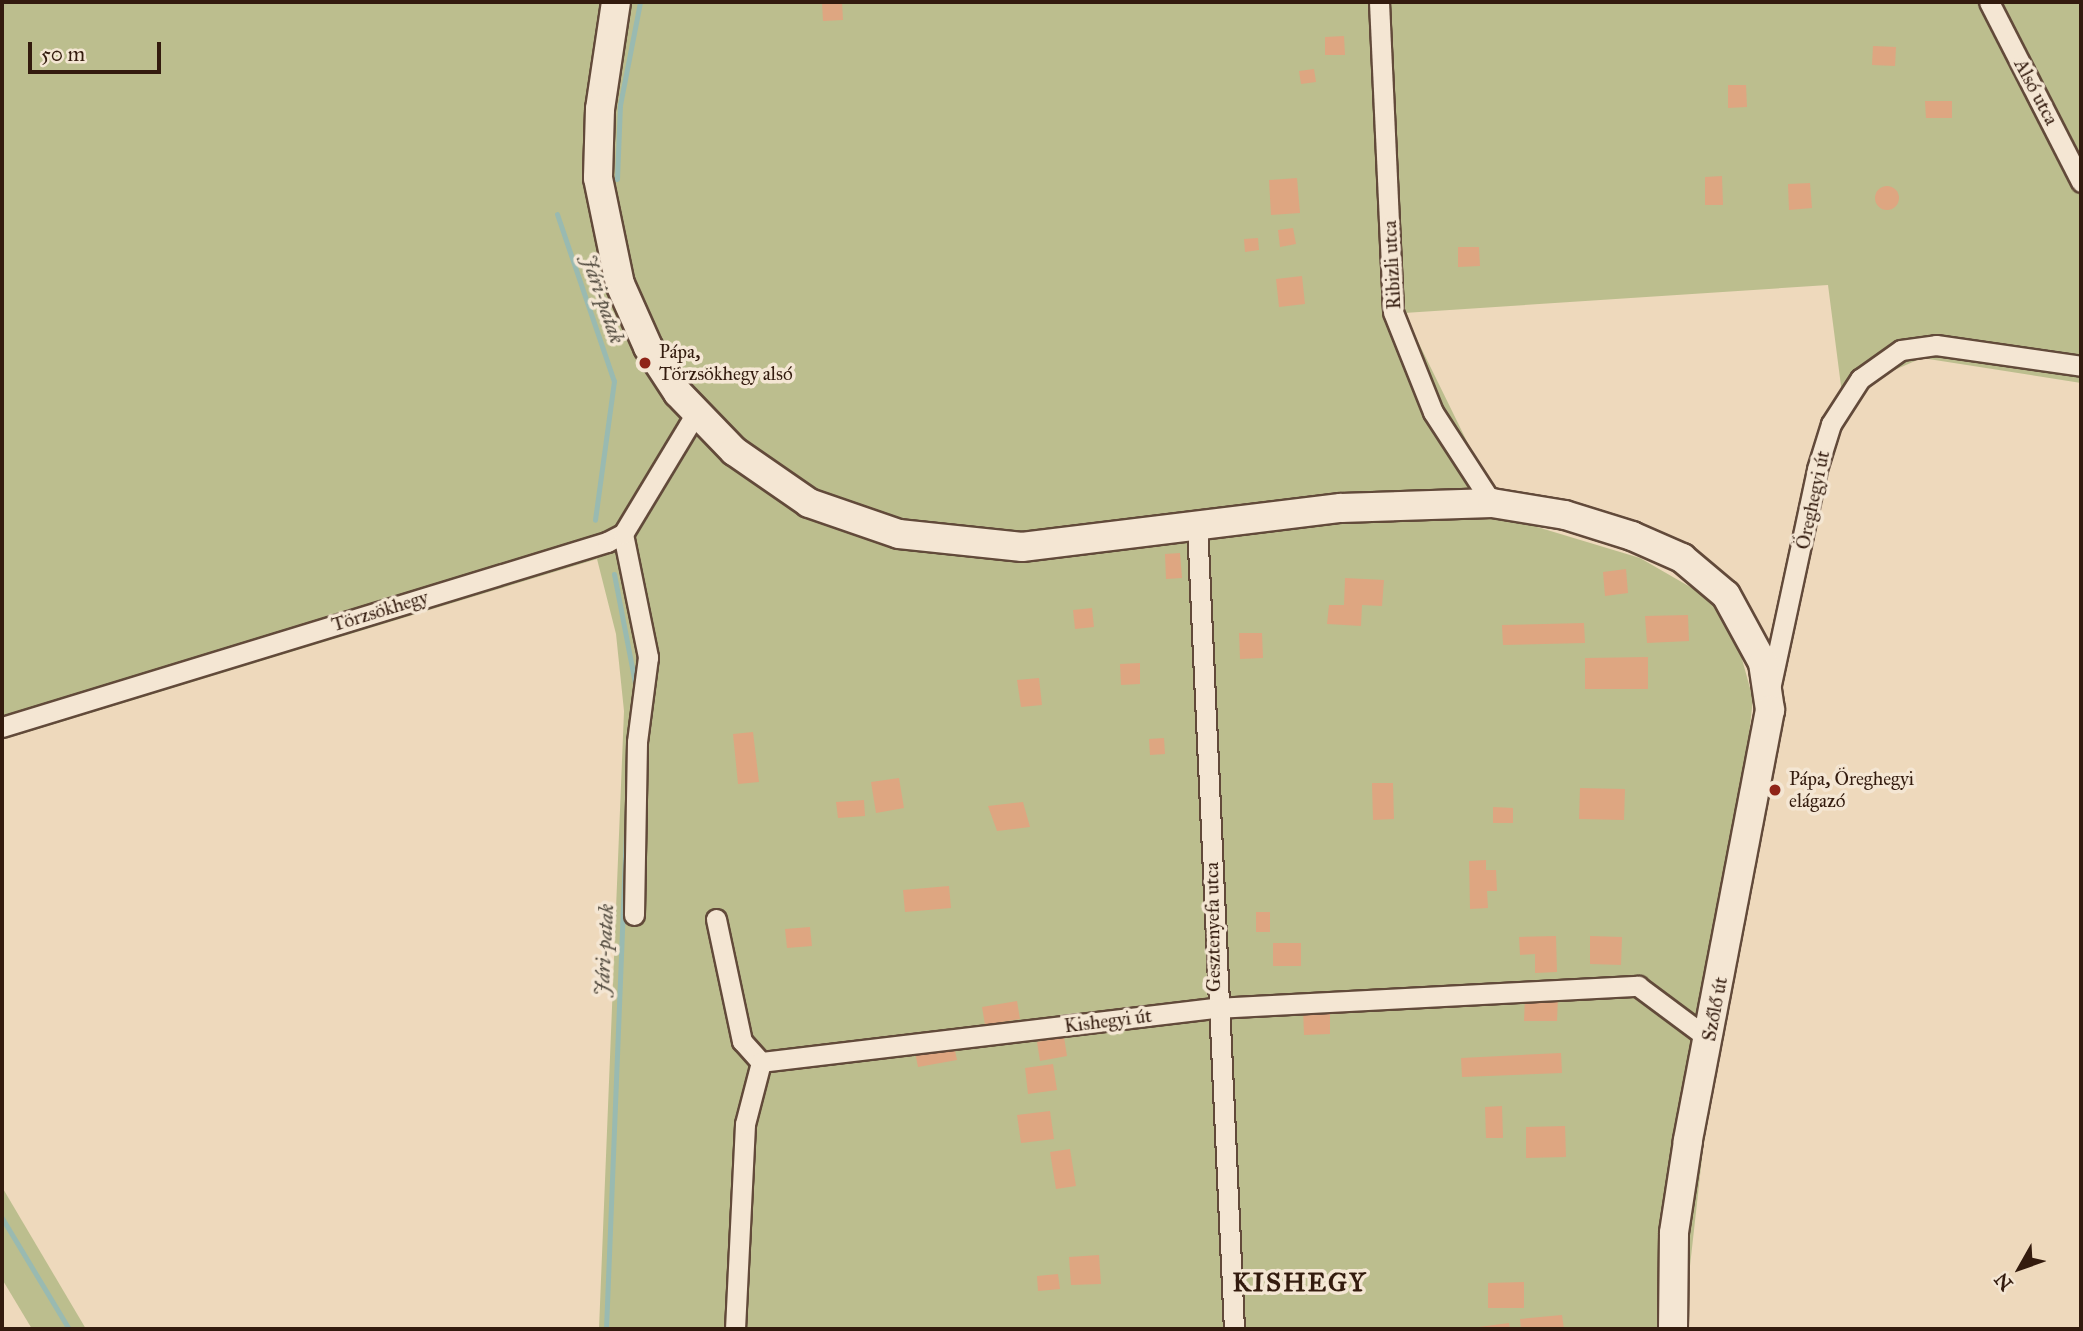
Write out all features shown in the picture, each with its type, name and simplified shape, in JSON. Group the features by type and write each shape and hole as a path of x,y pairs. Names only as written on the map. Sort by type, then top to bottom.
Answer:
{"main road":[{"path":"616,2 598,147 608,251 648,348 695,413 734,451 809,503 899,534 1022,547 1341,508 1492,503 1590,522 1691,564 1712,579 1748,627 1769,691"},
{"name":"Szőlő út","path":"1673,1329 1674,1233 1709,1039 1766,758 1769,691"}],"street":[{"name":"Ribizli utca","path":"1379,2 1393,312 1433,412 1492,503"},
{"name":"Alsó utca","path":"1989,2 2081,182"},
{"name":"Öreghegyi út","path":"1769,691 1788,628 1817,469 1831,424 1860,379 1886,357 1916,346 1981,348 2078,361"},
{"path":"634,915 637,742 648,657 623,534 695,413"},
{"name":"Gesztenyefa utca","path":"1197,524 1215,1009 1236,1265 1234,1329"},
{"name":"Törzsökhegy","path":"2,727 623,534"},
{"path":"716,919 742,1041 761,1062 744,1124 735,1329"},
{"name":"Kishegyi út","path":"761,1062 1215,1009 1638,986 1709,1039"}],"green space":[{"path":"2,2 2081,2 2081,383 1922,358 1876,378 1845,417 1828,285 1404,313 1504,517 1640,558 1699,592 1731,619 1753,699 1683,1329 599,1329 624,711 616,634 597,559 2,740"},
{"path":"2,1187 86,1329 32,1329 2,1279"}],"building":[{"path":"822,2 842,2 843,20 823,21"},
{"path":"1344,36 1345,55 1325,55 1325,37"},
{"path":"1873,46 1896,47 1895,66 1872,65"},
{"path":"1314,69 1316,82 1301,84 1299,71"},
{"path":"1728,85 1746,85 1747,107 1728,108"},
{"path":"1925,101 1952,101 1952,118 1926,118"},
{"path":"1722,176 1723,205 1705,205 1705,177"},
{"path":"1297,178 1300,213 1271,215 1269,180"},
{"path":"1810,183 1812,208 1789,210 1788,184"},
{"path":"1887,186 1895,190 1899,198 1895,206 1887,210 1879,206 1875,198 1879,190"},
{"path":"1293,228 1296,244 1280,247 1278,230"},
{"path":"1258,238 1259,250 1245,252 1244,239"},
{"path":"1458,247 1479,247 1480,266 1458,267"},
{"path":"1302,276 1305,304 1279,307 1276,279"},
{"path":"1180,553 1182,578 1166,579 1165,554"},
{"path":"1626,569 1628,593 1605,596 1603,572"},
{"path":"1345,578 1384,580 1382,606 1362,605 1361,626 1327,624 1329,605 1344,605"},
{"path":"1092,608 1094,627 1075,629 1073,610"},
{"path":"1688,615 1689,641 1647,643 1645,616"},
{"path":"1584,623 1585,643 1503,645 1502,625"},
{"path":"1239,633 1262,633 1263,658 1240,659"},
{"path":"1648,657 1648,689 1585,689 1585,658"},
{"path":"1140,663 1140,684 1121,685 1120,664"},
{"path":"1039,678 1042,705 1021,707 1017,680"},
{"path":"753,732 759,782 738,784 733,734"},
{"path":"1164,738 1165,754 1150,755 1149,739"},
{"path":"899,778 904,808 876,813 871,782"},
{"path":"1372,783 1393,783 1394,819 1373,820"},
{"path":"1580,788 1625,789 1624,820 1579,819"},
{"path":"864,800 865,816 838,818 836,802"},
{"path":"1023,802 1030,827 997,831 988,806"},
{"path":"1493,807 1513,808 1513,823 1493,823"},
{"path":"1486,860 1486,870 1496,870 1497,891 1487,891 1488,908 1470,909 1469,861"},
{"path":"949,886 951,908 905,912 903,890"},
{"path":"1256,912 1270,912 1270,932 1256,932"},
{"path":"810,927 812,946 787,948 785,929"},
{"path":"1556,936 1557,972 1535,973 1535,954 1520,955 1519,937"},
{"path":"1590,936 1622,937 1621,965 1590,964"},
{"path":"1273,943 1301,943 1301,966 1273,966"},
{"path":"1525,997 1558,997 1557,1021 1524,1021"},
{"path":"1017,1001 1020,1019 985,1025 982,1007"},
{"path":"1330,1008 1330,1034 1304,1035 1303,1009"},
{"path":"1064,1037 1067,1056 1040,1061 1037,1042"},
{"path":"954,1046 957,1060 918,1067 915,1052"},
{"path":"1561,1053 1562,1073 1462,1077 1461,1058"},
{"path":"1053,1064 1057,1090 1028,1094 1025,1068"},
{"path":"1502,1106 1503,1138 1486,1138 1485,1107"},
{"path":"1050,1111 1054,1139 1021,1143 1017,1115"},
{"path":"1565,1126 1566,1157 1526,1158 1526,1127"},
{"path":"1070,1149 1076,1186 1056,1189 1050,1152"},
{"path":"1099,1255 1101,1284 1071,1285 1069,1257"},
{"path":"1058,1274 1060,1289 1038,1291 1037,1276"},
{"path":"1524,1282 1524,1308 1488,1308 1488,1283"},
{"path":"1562,1315 1564,1329 1521,1329 1520,1319"},
{"path":"1509,1323 1510,1329 1479,1329 1479,1327"}],"waterway":[{"name":"Jári-patak","path":"617,179 620,105 640,2"},
{"name":"Jári-patak","path":"557,214 614,381 595,520"},
{"name":"Jári-patak","path":"614,574 636,688"},
{"name":"Jári-patak","path":"606,1329 627,806"},
{"path":"2,1218 69,1329"}],"place":[{"name":"Pápa, Törzsökhegy alsó","path":"645,363"},
{"name":"Pápa, Öreghegyi elágazó","path":"1775,790"}],"district":[{"name":"KISHEGY","path":"1300,1283"}]}
